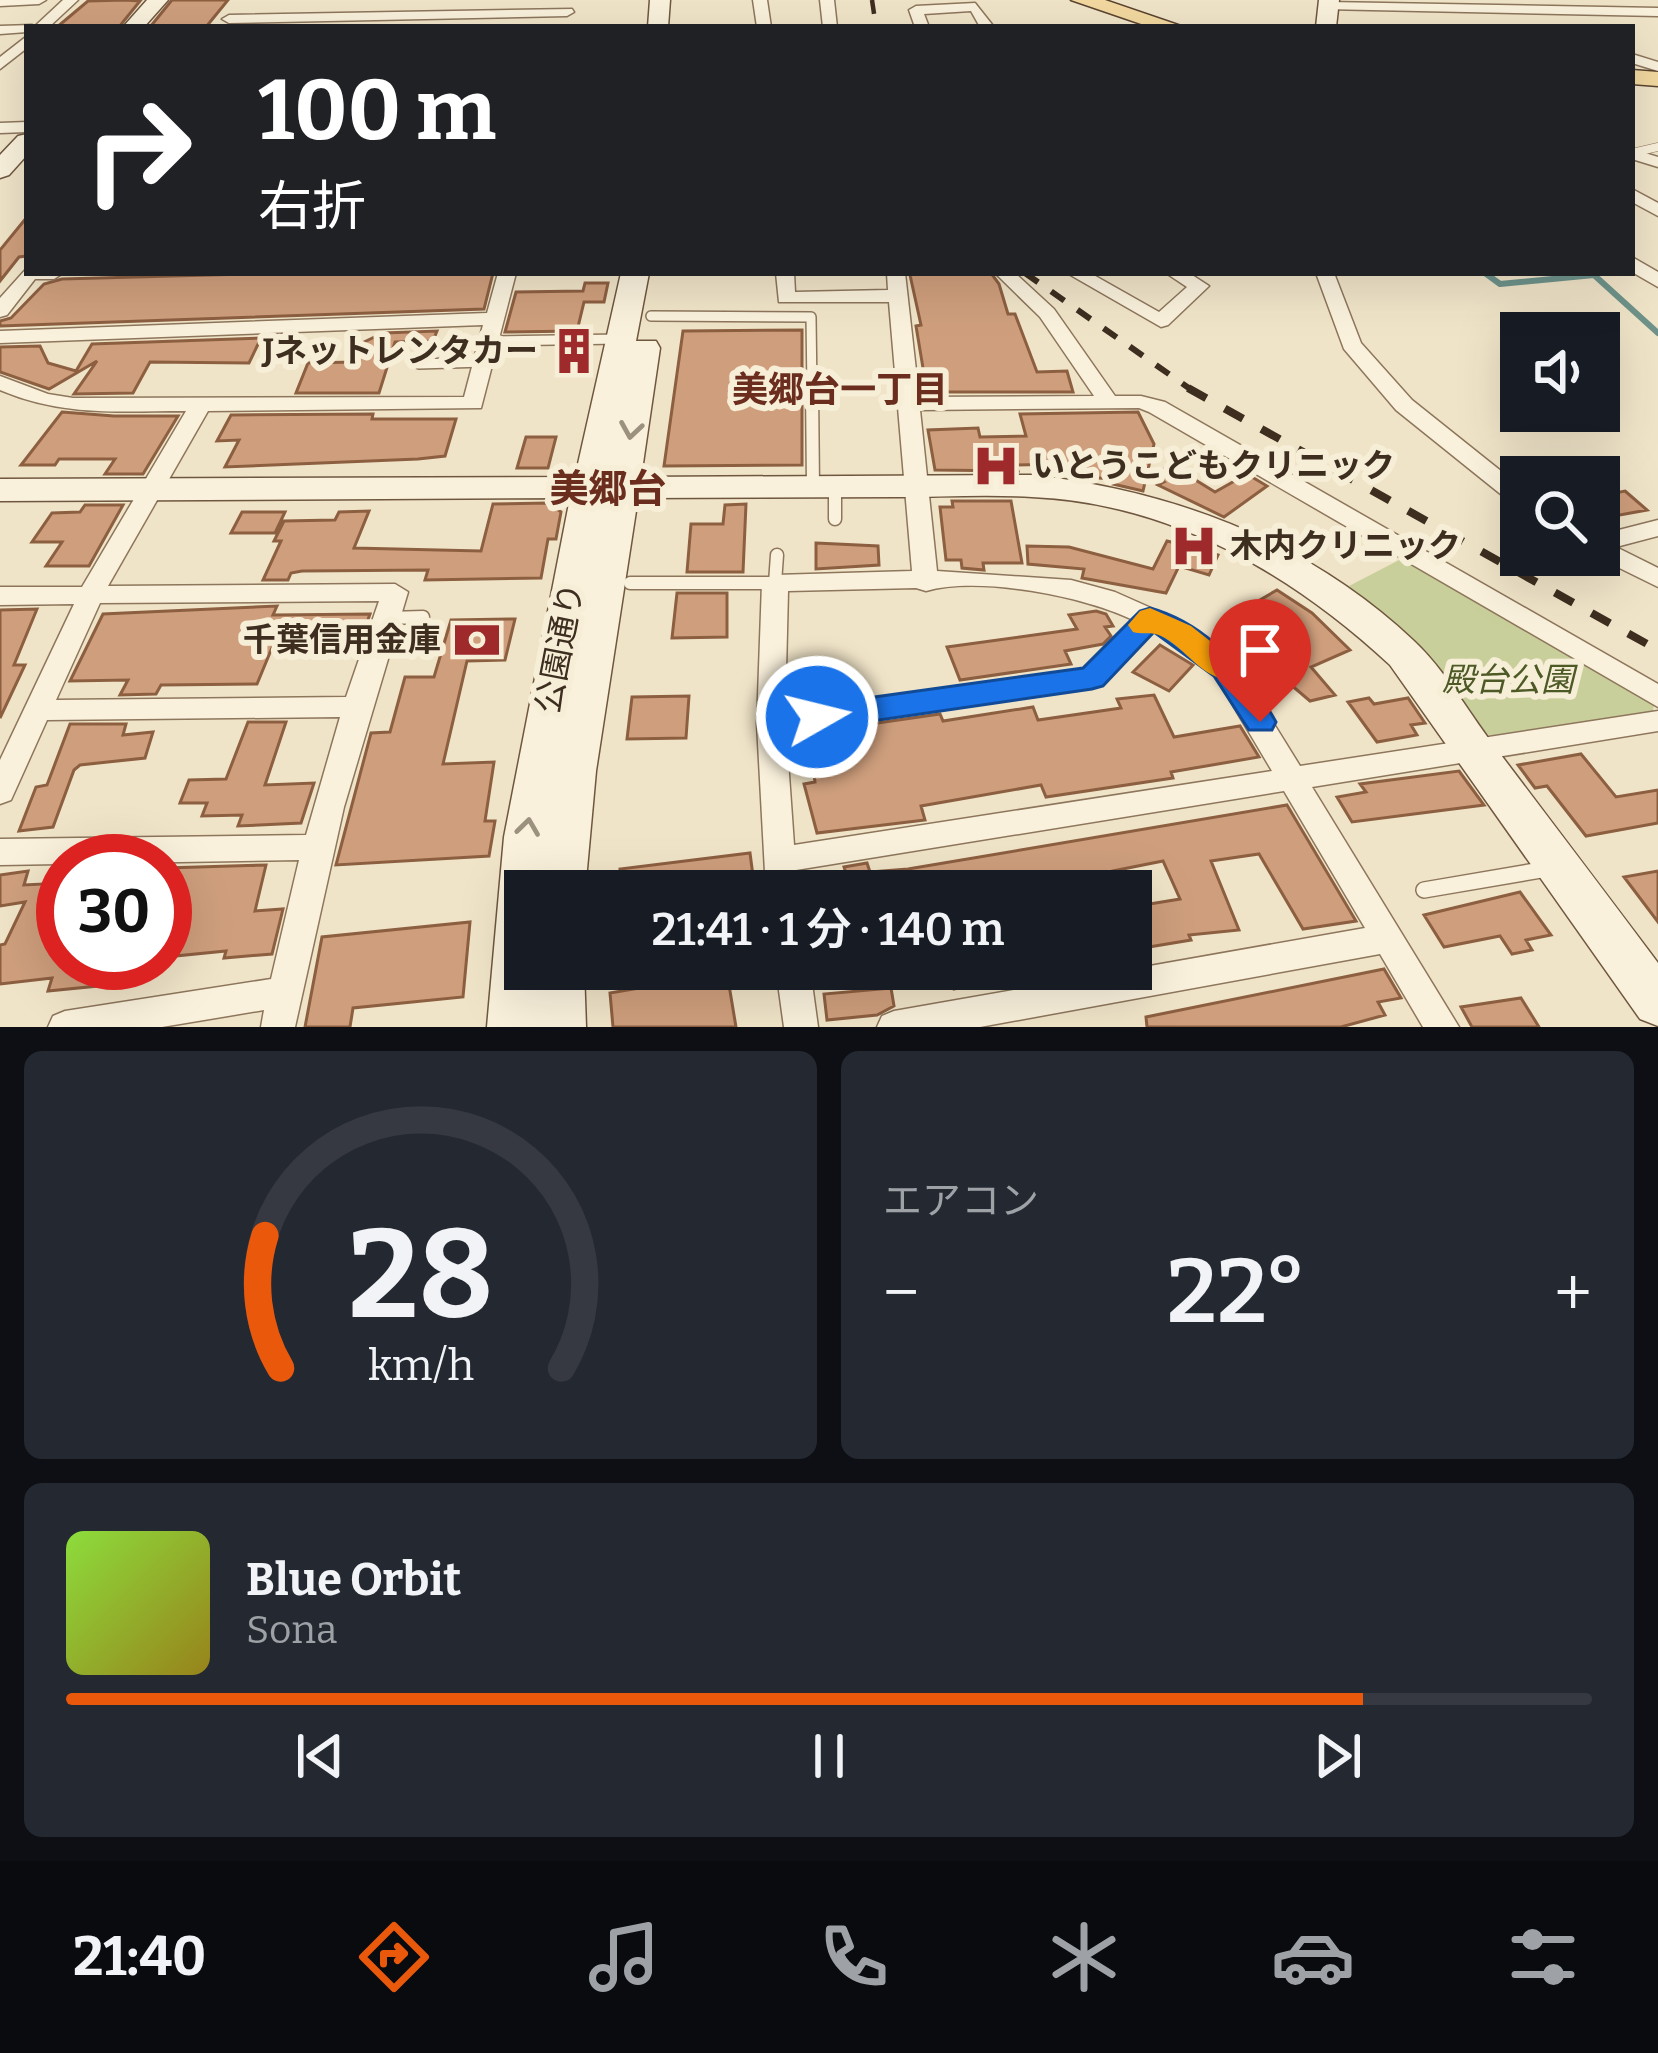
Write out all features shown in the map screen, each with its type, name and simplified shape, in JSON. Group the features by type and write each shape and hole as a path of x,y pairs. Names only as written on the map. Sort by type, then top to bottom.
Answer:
{"main road":[{"path":"1082,0 1163,24"}],"street":[{"path":"0,2 39,0"},
{"path":"43,24 71,0"},
{"path":"136,24 158,0"},
{"path":"226,23 244,0"},
{"path":"1328,11 1583,5 1658,12"},
{"path":"921,24 916,10 975,7 985,24"},
{"path":"1397,9 1434,24"},
{"path":"1534,9 1553,24"},
{"path":"226,23 567,13"},
{"path":"0,64 24,43"},
{"path":"0,170 24,144"},
{"path":"0,311 28,276"},
{"path":"0,382 43,400 73,405 473,403 506,276"},
{"name":"公園通り","path":"563,870 621,339 633,276"},
{"name":"公園通り","path":"513,1027 515,920 536,775 651,316 656,276"},
{"path":"785,276 786,298 813,307 898,296"},
{"path":"896,276 926,583"},
{"path":"1007,276 1047,313 1109,402"},
{"path":"1081,276 1161,321 1199,286 1181,276"},
{"path":"1325,276 1351,346 1404,405 1500,482"},
{"path":"0,337 489,341"},
{"path":"909,404 1109,402 1157,407 1658,697"},
{"path":"0,792 92,592 202,404"},
{"path":"0,490 607,489 828,498 918,488 1077,489 1163,510 1239,538 1320,583 1404,655 1658,1004"},
{"path":"1620,539 1658,528"},
{"path":"1620,557 1658,579"},
{"path":"779,870 771,724 776,569 926,583 1053,585 1110,599 1150,618 1180,633 1225,668 1442,1027"},
{"path":"0,596 395,592 355,707 278,1027"},
{"path":"771,724 1092,678 1150,618"},
{"path":"38,710 355,707"},
{"path":"778,860 1475,751 1653,729"},
{"path":"0,852 318,847"},
{"path":"894,1027 1389,938"},
{"path":"559,990 560,1027"},
{"path":"796,990 801,1027"},
{"path":"65,1027 285,992"}],"lane":[{"path":"651,316 813,307 828,498"},
{"path":"419,364 489,341 621,339"},
{"path":"630,583 776,569"},
{"path":"386,618 423,617"},
{"path":"1424,890 1559,867"}],"green space":[{"name":"殿台公園","path":"1403,558 1654,703 1653,712 1493,737 1479,730 1398,629 1349,586"}],"building":[{"path":"172,0 228,0 208,24 152,24"},
{"path":"88,1 140,1 121,24 61,24"},
{"path":"24,221 24,256 0,281 0,250"},
{"path":"492,276 484,309 0,326 0,321 11,318 44,284 62,279"},
{"path":"910,276 993,276 1008,314 1015,314 1037,372 1067,371 1073,392 927,392 916,326 921,325"},
{"path":"585,283 608,283 604,302 584,302 577,331 505,332 516,292 583,291"},
{"path":"802,330 802,465 664,466 683,331"},
{"path":"437,331 433,341 395,342 379,393 296,393 308,363 355,362 362,343 383,333"},
{"path":"261,338 249,363 150,362 133,393 74,394 97,361 49,389 0,372 0,347 40,346 48,363 76,371 92,344"},
{"path":"62,412 178,416 143,474 105,474 115,459 21,465"},
{"path":"1138,412 1154,444 1143,491 1113,484 1114,479 1069,476 1066,464 1016,465 1018,471 935,470 928,430 978,428 980,437 1026,436 1020,414"},
{"path":"373,414 372,419 456,419 445,456 225,467 239,440 217,441 231,415"},
{"path":"526,437 556,437 548,468 517,468"},
{"path":"1168,463 1215,492 1247,474 1267,486 1224,517 1158,485 1164,482 1159,478"},
{"path":"1625,491 1647,510 1620,515 1620,492"},
{"path":"952,501 1011,501 1022,563 983,563 984,570 962,568 961,560 946,560 940,507 953,507"},
{"path":"549,503 561,512 556,539 548,539 541,578 425,580 428,570 302,571 291,573 288,580 263,580 281,541 274,541 284,521 335,520 339,512 369,511 354,548 481,551 493,504"},
{"path":"746,504 743,572 687,572 691,524 723,524 725,505"},
{"path":"85,505 123,505 89,566 46,566 62,542 32,542 52,513 80,512"},
{"path":"242,512 285,512 275,533 231,533"},
{"path":"1183,538 1207,545 1204,551 1218,555 1209,575 1179,566 1166,593 1082,578 1084,569 1028,564 1027,546 1069,547 1153,569 1167,541 1180,544"},
{"path":"816,543 878,546 879,565 816,569"},
{"path":"1277,590 1312,613 1350,650 1311,667 1335,695 1310,701 1264,662 1224,638 1259,617 1246,608"},
{"path":"677,593 727,593 727,637 672,638"},
{"path":"277,606 273,615 370,614 360,642 274,643 257,684 161,685 156,694 120,695 128,680 70,681 103,614"},
{"path":"37,609 14,665 25,665 0,718 0,610"},
{"path":"1106,614 1113,626 1105,627 1111,636 1103,644 1065,651 1071,664 960,680 947,647 1077,629 1069,615"},
{"path":"515,619 505,660 467,661 443,764 494,762 485,821 495,821 489,856 336,865 371,733 390,732 405,677 434,677 451,620"},
{"path":"1160,645 1193,665 1169,691 1133,672"},
{"path":"1154,695 1174,737 1240,726 1259,757 1171,772 1173,778 1046,797 1041,785 921,806 925,820 817,833 804,784 815,782 808,733 940,714 943,721 1033,707 1038,720 1121,708 1117,699"},
{"path":"689,696 686,738 627,739 632,697"},
{"path":"1369,698 1374,704 1408,698 1425,723 1411,725 1417,735 1377,742 1348,702"},
{"path":"248,722 286,722 265,785 314,783 301,823 238,826 242,815 202,816 207,803 180,803 189,780 226,779"},
{"path":"70,724 126,724 123,735 153,732 145,758 80,765 74,770 53,827 19,831 36,787 47,785"},
{"path":"1581,754 1616,797 1658,790 1658,823 1586,836 1547,786 1535,788 1518,765"},
{"path":"1459,771 1484,805 1352,822 1337,797 1366,792 1360,784"},
{"path":"1287,805 1356,921 1303,929 1259,854 1211,861 1239,930 1189,935 1191,940 1152,946 1152,904 1180,899 1163,861 1118,870 895,870"},
{"path":"750,853 752,870 620,870"},
{"path":"867,863 869,870 844,867"},
{"path":"266,865 255,911 283,909 272,954 224,958 226,951 192,954 192,867"},
{"path":"28,871 24,885 36,884 36,980 0,984 0,945 5,944 25,902 0,906 0,875"},
{"path":"1658,871 1658,922 1624,877"},
{"path":"1520,892 1551,935 1526,940 1532,950 1512,954 1500,936 1444,947 1424,915"},
{"path":"470,922 463,997 353,1008 350,1027 305,1027 322,937"},
{"path":"1384,969 1401,998 1378,1002 1385,1015 1341,1027 1147,1027 1146,1017"},
{"path":"730,990 736,1027 613,1027 610,993"},
{"path":"891,990 894,1006 877,1015 827,1020 824,994"},
{"path":"1521,998 1539,1027 1472,1027 1461,1007"}],"waterway":[{"path":"1489,276 1500,284 1584,276"},
{"path":"1595,276 1658,333"}],"railway":[{"path":"872,0 876,24"},
{"path":"1029,276 1192,390"},
{"path":"1188,388 1192,390"},
{"path":"1192,390 1658,650"}],"slow traffic":[{"path":"1143,625 1150,618 1180,633 1227,670"}],"place":[{"name":"Jネットレンタカー","path":"574,351"},
{"name":"いとうこどもクリニック","path":"996,466"},
{"name":"木内クリニック","path":"1194,546"},
{"name":"千葉信用金庫","path":"477,640"}],"district":[{"name":"美郷台一丁目","path":"840,390"},
{"name":"美郷台","path":"608,489"}],"route":[{"path":"817,717 1092,678 1150,618 1180,633 1225,668 1260,722"}]}
